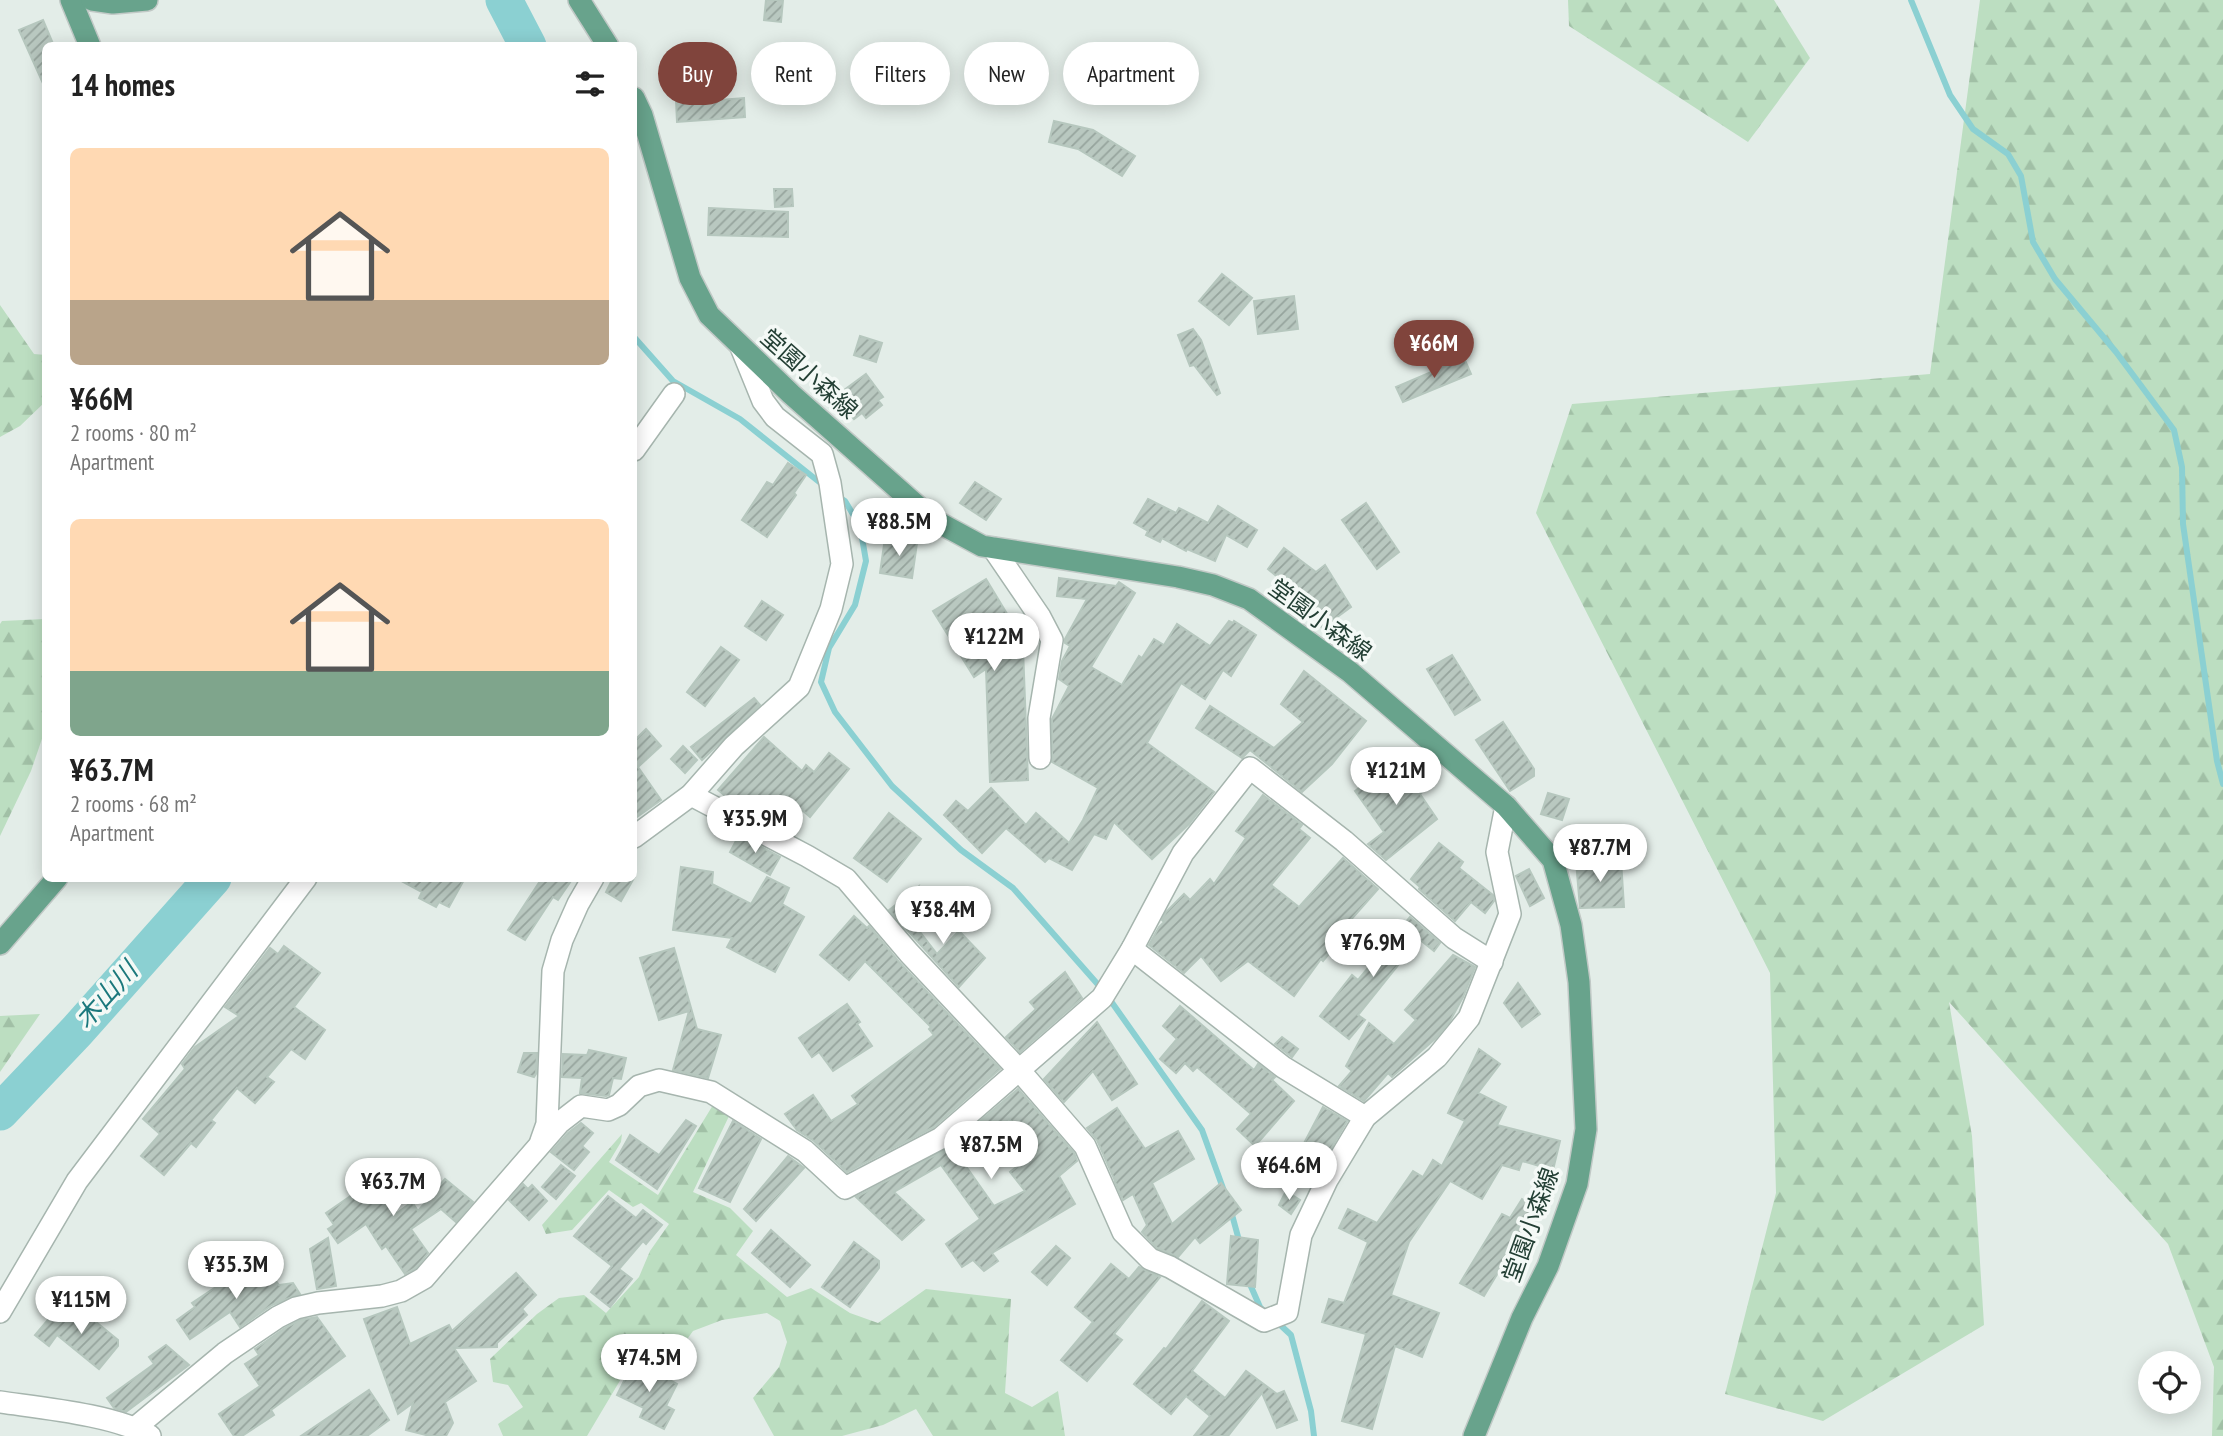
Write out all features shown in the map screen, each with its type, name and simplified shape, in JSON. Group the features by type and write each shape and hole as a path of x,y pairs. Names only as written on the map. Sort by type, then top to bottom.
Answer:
{"main road":[{"path":"71,0 88,42"},
{"path":"92,0 113,3 147,0"},
{"path":"579,0 605,42"},
{"name":"堂園小森線","path":"637,105 690,278 709,315 932,519 982,546 1178,577 1213,585 1249,599 1350,672 1506,806 1553,860 1571,925 1578,982 1586,1129 1577,1184 1548,1266 1522,1318 1474,1436"},
{"path":"0,944 54,882"}],"street":[{"path":"637,835 691,795 734,746 799,687 831,608 842,564 830,483 822,454 775,418 764,401 741,347"},
{"path":"637,446 674,394"},
{"path":"993,548 1040,617 1052,640 1039,718 1040,758"},
{"path":"0,1402 54,1409 143,1432 225,1353 278,1317 296,1308 318,1303 382,1296 401,1291 424,1278 569,1114 582,1106 608,1110 619,1105 639,1086 659,1080 711,1092 805,1151 845,1188 941,1138 1102,998 1184,853 1250,768 1344,841 1454,937 1492,962"},
{"path":"691,795 846,879 917,962 1019,1070 1085,1146 1123,1233 1150,1259 1170,1267 1264,1321 1287,1312 1301,1235 1327,1180 1365,1117 1437,1057 1469,1018 1510,914 1497,852 1506,806"},
{"path":"0,1312 77,1181 303,882"},
{"path":"539,1146 547,1124 553,971 562,940 591,882"},
{"path":"1132,949 1283,1067 1365,1117"}],"green space":[{"path":"1568,0 1774,0 1810,58 1748,142 1569,26"},
{"path":"1980,0 2223,0 2223,1436 2212,1436 2214,1367 2168,1244 1949,1002 1972,1136 1984,1325 1823,1421 1725,1394 1776,1193 1770,973 1536,513 1572,404 1930,374"},
{"path":"0,305 34,354 42,355 42,405 20,426 0,437"},
{"path":"42,619 42,739 31,771 0,836 0,624 2,621"},
{"path":"40,1014 0,1072 0,1016"},
{"path":"713,1105 730,1114 693,1192 730,1208 753,1231 736,1255 787,1297 811,1288 850,1313 878,1323 926,1289 1011,1299 1005,1393 1032,1407 1058,1391 1065,1436 933,1436 916,1409 883,1425 842,1436 774,1436 753,1398 779,1367 787,1342 780,1321 767,1313 722,1320 693,1331 673,1359 634,1357 587,1436 503,1436 498,1424 523,1407 508,1385 493,1382 490,1359 537,1314 559,1298 584,1295 606,1313 639,1277 650,1251 669,1224 641,1203 633,1207 609,1190 572,1230 546,1234 542,1225 622,1134 621,1142 609,1162 658,1195"}],"building":[{"path":"766,0 783,0 781,22 764,20"},
{"path":"43,20 52,42 42,42 42,81 19,30"},
{"path":"744,98 745,117 677,122 676,105 737,105 737,99"},
{"path":"1054,121 1093,130 1135,156 1122,176 1078,149 1049,142"},
{"path":"774,189 792,189 793,206 775,207"},
{"path":"709,208 788,212 788,237 708,235"},
{"path":"1222,274 1252,298 1229,325 1199,301"},
{"path":"1294,296 1298,329 1258,334 1254,301"},
{"path":"1193,329 1201,340 1220,393 1217,395 1194,365 1190,366 1178,335"},
{"path":"860,336 882,343 876,362 854,355"},
{"path":"1464,358 1471,374 1403,402 1396,387"},
{"path":"866,374 883,397 878,400 882,405 866,418 862,413 854,419 836,396"},
{"path":"788,463 806,475 794,493 796,495 767,537 742,520 767,482 773,485"},
{"path":"975,482 1001,499 986,520 960,503"},
{"path":"1148,499 1176,513 1179,508 1208,523 1218,506 1257,530 1247,547 1226,535 1215,561 1187,549 1186,551 1162,538 1160,542 1146,535 1148,531 1134,523"},
{"path":"1366,503 1399,552 1377,569 1342,520"},
{"path":"885,538 917,543 912,578 880,573"},
{"path":"1284,548 1316,572 1325,565 1351,607 1322,628 1287,576 1282,581 1268,569"},
{"path":"1059,578 1116,586 1119,582 1135,593 1091,667 1122,685 1139,656 1142,658 1154,639 1164,645 1177,624 1210,646 1229,621 1234,621 1256,635 1231,676 1223,670 1205,699 1181,683 1147,743 1214,792 1189,824 1152,859 1114,822 1106,839 1094,834 1072,870 1049,858 1045,862 1006,828 982,853 944,815 956,801 968,811 991,788 1026,825 1036,813 1069,843 1083,820 1098,788 1052,762 1052,719 1069,686 1059,679 1062,661 1070,646 1065,643 1065,639 1087,599 1057,596"},
{"path":"986,579 1012,622 1016,620 1030,644 1023,648 1028,780 990,782 986,669 974,677 933,611"},
{"path":"762,601 783,615 766,640 745,626"},
{"path":"721,647 739,660 705,706 687,692"},
{"path":"1452,655 1480,700 1455,715 1427,669"},
{"path":"1304,671 1366,721 1332,764 1302,792 1250,750 1242,758 1196,728 1210,706 1274,748 1303,722 1281,704"},
{"path":"754,698 760,705 702,760 691,747"},
{"path":"1503,722 1534,769 1534,776 1510,791 1476,740"},
{"path":"646,729 661,746 638,767 661,800 637,817 637,738"},
{"path":"764,737 802,771 806,765 814,772 829,753 849,769 810,817 801,809 785,829 732,802 718,790"},
{"path":"683,746 697,760 685,773 671,759"},
{"path":"1401,757 1425,790 1420,794 1437,819 1386,860 1368,844 1384,832 1355,791"},
{"path":"1548,793 1569,799 1562,820 1541,814"},
{"path":"1263,795 1302,825 1299,829 1310,838 1271,885 1299,907 1343,858 1378,889 1341,931 1345,935 1323,961 1321,959 1294,996 1248,961 1221,981 1201,956 1184,973 1149,945 1164,922 1162,920 1166,912 1184,894 1190,900 1210,879 1214,884 1246,838 1236,831"},
{"path":"889,813 921,839 887,882 854,858"},
{"path":"739,835 780,857 770,875 730,852"},
{"path":"1439,843 1463,862 1459,868 1493,895 1494,901 1485,913 1471,902 1455,921 1411,879"},
{"path":"1621,860 1624,907 1580,908 1576,861"},
{"path":"681,867 713,872 712,884 751,904 767,877 789,888 782,904 804,917 775,972 727,947 732,938 673,930"},
{"path":"1529,869 1544,898 1530,906 1516,876"},
{"path":"403,882 463,882 449,907 439,902 436,907 419,898 422,892"},
{"path":"539,882 570,882 558,900 553,897 525,940 508,930"},
{"path":"611,882 632,882 621,901 606,892"},
{"path":"918,887 907,915 937,954 959,931 985,958 959,987 889,910"},
{"path":"854,916 867,928 869,926 899,962 1000,1069 934,1127 847,1172 814,1141 797,1130 785,1114 813,1095 831,1121 858,1104 852,1096 934,1035 929,1029 931,1027 865,961 849,980 820,955"},
{"path":"1410,917 1440,943 1434,951 1419,939 1358,1015 1365,1020 1349,1039 1320,1016 1352,975 1358,980"},
{"path":"284,946 320,973 294,1007 325,1030 305,1059 291,1049 267,1077 274,1082 255,1103 237,1088 211,1120 215,1123 196,1147 191,1143 164,1175 141,1156 160,1134 143,1119 185,1069 182,1064 195,1047 239,1016 225,1007 270,948 278,954"},
{"path":"674,948 697,1029 721,1035 708,1078 673,1070 689,1011 659,1020 640,958"},
{"path":"1453,955 1475,967 1450,1021 1436,1038 1392,1077 1388,1073 1364,1101 1339,1086 1352,1071 1346,1066 1369,1023 1394,1044 1416,1020 1405,1010"},
{"path":"1065,972 1082,998 1020,1052 1006,1037 1036,1009 1030,1002"},
{"path":"1518,983 1540,1014 1522,1027 1504,1003"},
{"path":"847,1004 872,1046 833,1071 819,1052 812,1057 799,1038"},
{"path":"1180,1006 1254,1070 1258,1064 1275,1077 1272,1080 1294,1101 1255,1146 1237,1129 1251,1114 1197,1067 1193,1071 1185,1063 1176,1073 1160,1059 1177,1039 1163,1026"},
{"path":"1097,1022 1137,1084 1112,1100 1093,1071 1064,1102 1044,1079"},
{"path":"1282,1037 1298,1049 1292,1057 1275,1044"},
{"path":"1479,1049 1500,1064 1478,1093 1506,1107 1497,1125 1560,1141 1553,1170 1522,1161 1519,1170 1502,1165 1482,1199 1450,1181 1409,1242 1391,1295 1439,1313 1422,1357 1395,1346 1372,1429 1342,1421 1366,1334 1322,1322 1329,1299 1344,1303 1368,1242 1339,1228 1348,1209 1377,1223 1413,1171 1423,1177 1433,1160 1442,1166 1465,1121 1448,1113"},
{"path":"589,1050 626,1058 621,1079 613,1078 609,1095 580,1093 582,1078 562,1077 563,1054 587,1055"},
{"path":"524,1053 537,1053 534,1077 518,1072"},
{"path":"1018,1089 1074,1153 1077,1161 1059,1176 1075,1204 992,1253 998,1261 984,1271 973,1260 962,1267 946,1244 980,1219 941,1165 894,1192 924,1220 902,1240 856,1197 947,1149","holes":["1009,1119 1038,1150 1010,1172 1025,1191 994,1206 963,1162"]},
{"path":"1323,1107 1347,1121 1325,1159 1302,1147"},
{"path":"1117,1108 1145,1149 1178,1131 1194,1159 1152,1183 1172,1224 1221,1183 1241,1210 1200,1243 1195,1237 1178,1257 1157,1248 1142,1232 1147,1225 1133,1194 1123,1200 1115,1182 1117,1180 1115,1181 1097,1140 1087,1128"},
{"path":"686,1120 696,1126 657,1189 616,1160 630,1135 659,1155"},
{"path":"733,1121 761,1139 730,1202 699,1188"},
{"path":"581,1123 593,1133 582,1146 589,1152 574,1170 551,1152"},
{"path":"788,1156 804,1168 756,1221 744,1209"},
{"path":"561,1165 575,1176 556,1199 542,1187"},
{"path":"374,1166 385,1180 378,1185 397,1213 412,1202 418,1211 445,1179 473,1202 456,1222 441,1209 411,1229 428,1253 416,1268 405,1274 386,1246 382,1249 366,1224 338,1243 328,1229 334,1225 326,1213 365,1186 358,1177"},
{"path":"523,1184 528,1189 532,1185 547,1201 529,1220 509,1200"},
{"path":"1286,1191 1300,1200 1291,1214 1279,1205"},
{"path":"608,1196 636,1218 643,1210 662,1225 646,1244 643,1241 619,1269 632,1279 610,1307 591,1292 612,1266 574,1236"},
{"path":"1522,1199 1537,1208 1484,1296 1460,1283 1502,1214 1510,1218"},
{"path":"771,1230 810,1265 790,1287 752,1253"},
{"path":"1231,1236 1258,1240 1255,1287 1227,1284"},
{"path":"328,1238 336,1286 317,1289 310,1249"},
{"path":"854,1242 879,1261 879,1268 850,1307 822,1287"},
{"path":"1056,1246 1070,1258 1047,1285 1032,1272"},
{"path":"1111,1264 1129,1279 1139,1267 1160,1277 1114,1334 1122,1340 1087,1381 1061,1360 1093,1322 1075,1307"},
{"path":"243,1269 251,1282 268,1270 279,1285 293,1283 300,1294 272,1305 240,1327 230,1312 190,1339 177,1320 195,1307 192,1303"},
{"path":"516,1273 536,1295 522,1309 527,1315 497,1343 497,1347 454,1348 476,1381 445,1402 453,1423 446,1436 430,1436 406,1430 413,1403 398,1414 364,1319 397,1307 410,1344 449,1325 452,1331"},
{"path":"1202,1301 1229,1321 1192,1371 1225,1398 1246,1371 1277,1394 1284,1391 1297,1420 1277,1428 1262,1393 1228,1436 1194,1436 1210,1416 1186,1396 1171,1414 1134,1384 1164,1348 1166,1349"},
{"path":"74,1304 118,1340 118,1346 99,1369 57,1335 49,1346 35,1335 52,1315 60,1322"},
{"path":"317,1317 345,1356 271,1410 274,1415 242,1436 234,1436 219,1414 260,1386 245,1364 259,1355 255,1349 300,1320"},
{"path":"166,1345 189,1365 126,1412 114,1408 107,1398 154,1364 149,1357"},
{"path":"634,1361 677,1384 666,1406 674,1410 664,1429 640,1417 644,1408 617,1395"},
{"path":"369,1390 389,1420 367,1436 301,1436"}],"waterway":[{"name":"木山川","path":"504,0 526,42"},
{"path":"1911,0 1950,95 1973,129 2008,154 2021,176 2033,242 2055,279 2116,352 2174,430 2182,467 2183,524 2217,761 2223,784"},
{"path":"637,340 673,381 740,419 823,485"},
{"path":"837,496 845,501 860,526 866,561 855,605 829,648 821,682 835,712 892,786 961,850 1013,888 1101,988"},
{"name":"木山川","path":"0,1112 77,1031 209,882"},
{"path":"1108,997 1202,1130 1224,1191"},
{"path":"1231,1211 1240,1244"},
{"path":"1249,1282 1265,1312"},
{"path":"1276,1321 1291,1335 1311,1411 1314,1436"}]}
